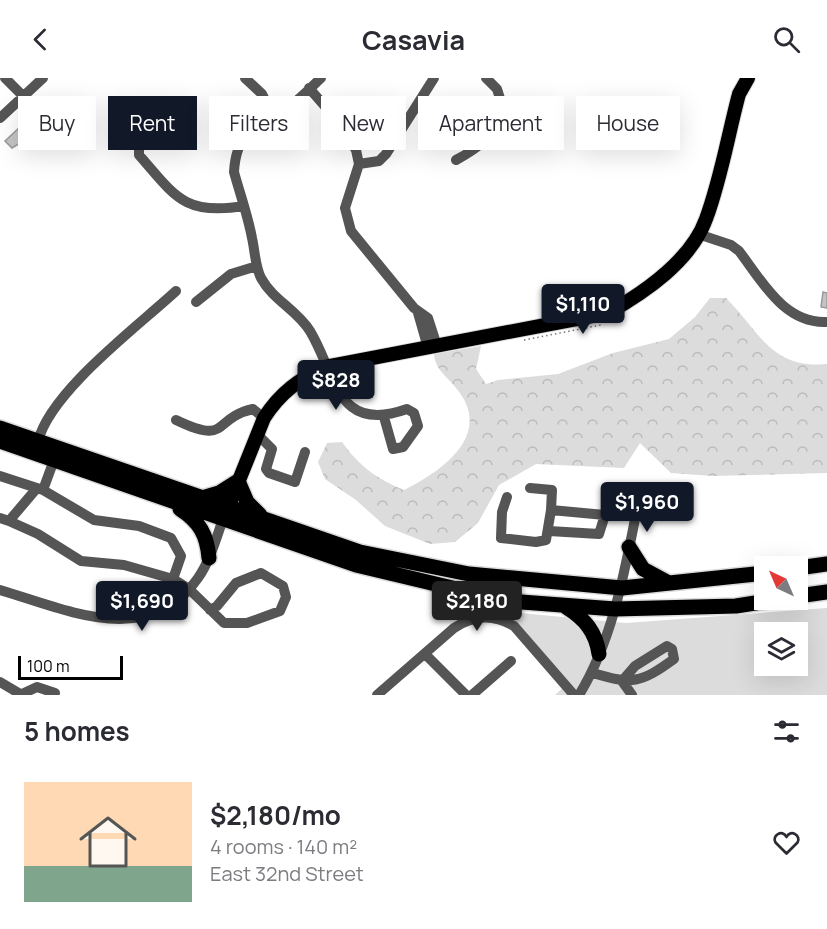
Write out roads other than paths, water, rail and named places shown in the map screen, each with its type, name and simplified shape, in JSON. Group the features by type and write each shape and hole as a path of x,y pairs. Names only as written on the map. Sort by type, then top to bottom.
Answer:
{"highway":[{"path":"0,428 202,498 226,513 356,565 432,584 507,601 564,606 615,609 736,606 754,603"},
{"path":"0,441 160,497 272,522 360,552 414,565 524,581 622,588 754,574"},
{"path":"202,498 219,493 237,481 252,508 272,522"},
{"path":"160,497 198,523 208,542 208,558"},
{"path":"630,547 643,569 672,584"},
{"path":"808,567 827,564"},
{"path":"808,595 827,592"},
{"path":"564,606 588,625 597,642 599,654"}],"main road":[{"path":"226,513 256,433 264,418 288,388 325,367 608,313 635,298 660,277 698,234 706,219 739,94 748,78"}],"street":[{"path":"5,78 23,96 43,78"},
{"path":"245,78 263,96"},
{"path":"300,96 321,78"},
{"path":"359,164 379,161 386,154 434,78"},
{"path":"456,160 470,152 496,130 504,111 497,89 486,78"},
{"path":"309,88 352,141 359,164 347,200 348,224 363,247 418,313 433,347"},
{"path":"0,118 18,101"},
{"path":"139,150 139,155 183,200 201,209 244,206"},
{"path":"238,150 235,155 234,172 257,266 271,293 306,324 325,367 354,409 365,414 384,417"},
{"path":"698,234 731,245 739,251 789,312 816,322 827,322"},
{"path":"196,302 231,274 257,266"},
{"path":"38,441 41,429 61,398 176,291"},
{"path":"176,420 197,430 210,432 221,428 244,411 253,410 264,418"},
{"path":"256,433 272,449 266,469 269,473 295,482 305,452"},
{"path":"54,460 40,489 4,520 38,534 81,561 124,565 172,579 189,589 210,610 224,623 247,623 280,611 286,597 283,586 261,573 236,583 217,606 210,610"},
{"path":"0,476 40,489 94,520 139,526 171,538 181,556 172,579"},
{"path":"507,497 502,512 501,538 542,542 549,531 552,490 530,488"},
{"path":"551,510 605,515 615,509 636,514 622,588 593,673 579,695"},
{"path":"0,590 108,620 146,616 162,610 189,589 208,558 226,513"},
{"path":"549,531 599,534 605,515"},
{"path":"377,695 465,621 485,617 506,621 522,633 574,695"},
{"path":"425,654 466,695"},
{"path":"472,695 511,661"},
{"path":"593,673 622,681 638,681 653,663"},
{"path":"622,681 632,695"},
{"path":"0,682 22,695 37,687 56,693"}]}
